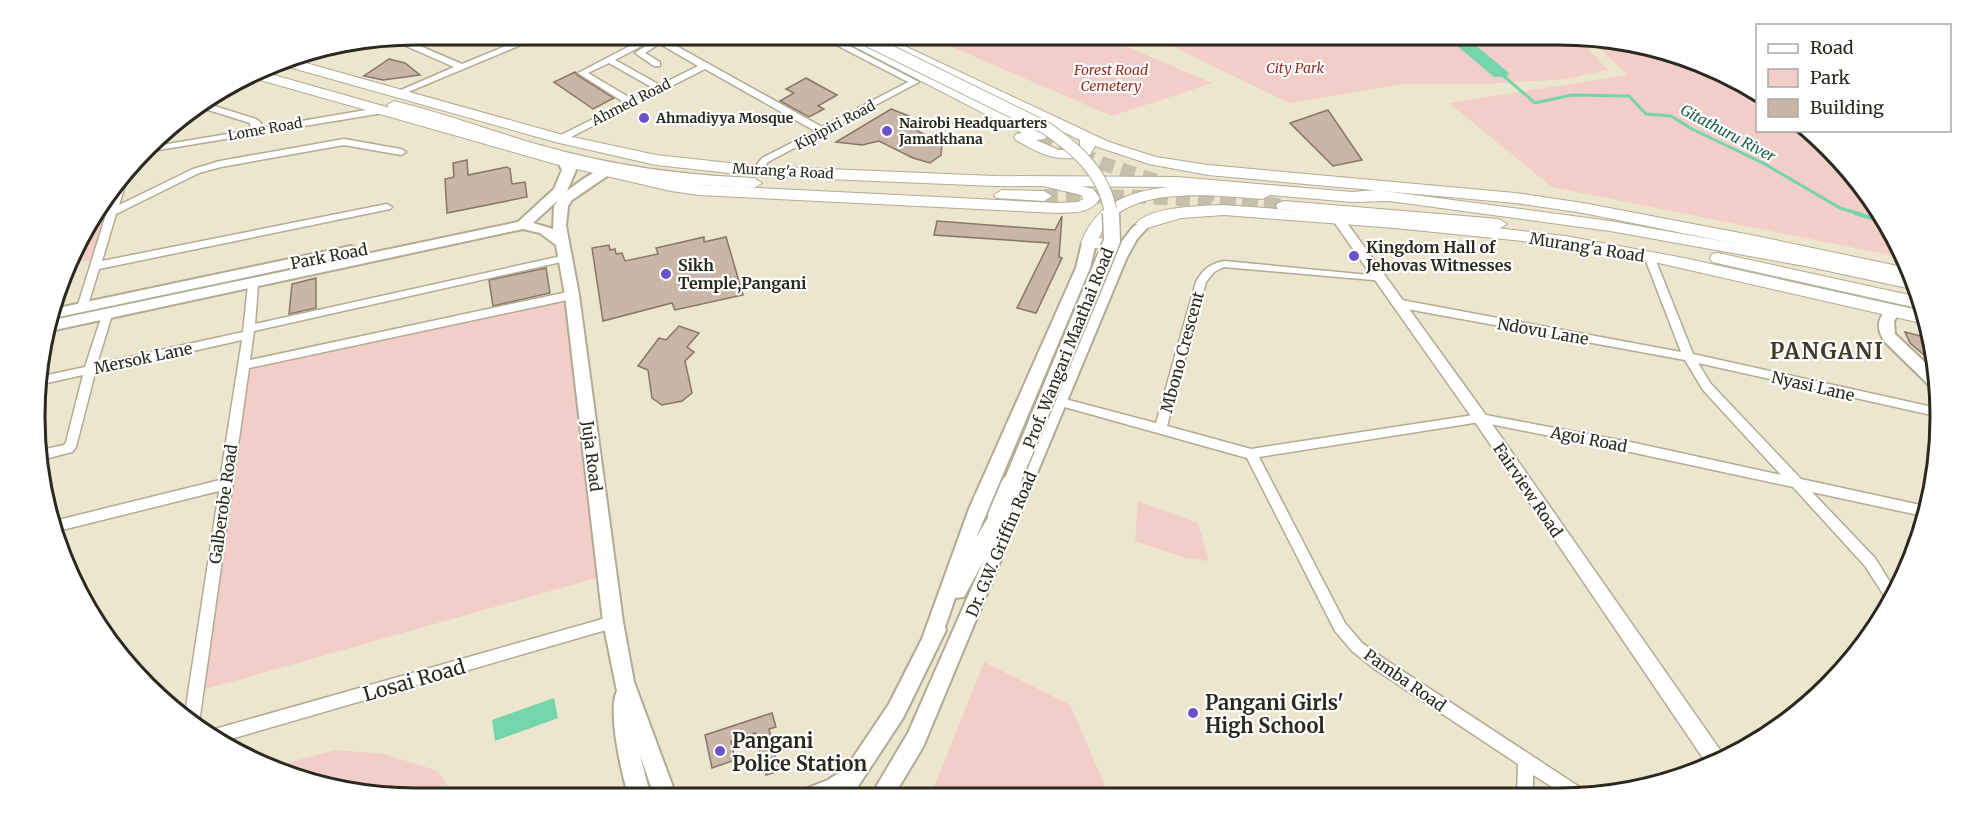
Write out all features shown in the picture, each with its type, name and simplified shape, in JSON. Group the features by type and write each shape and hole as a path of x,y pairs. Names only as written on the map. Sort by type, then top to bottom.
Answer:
{"main road":[{"path":"858,45 1040,136"},
{"name":"Prof. Wangari Maathai Road","path":"877,45 1046,128 1073,147 1096,171 1105,187 1113,217 1112,241 998,516"},
{"path":"891,45 1072,131 1154,162 1208,170 1515,198 1583,208 1756,241 1901,273"},
{"name":"Murang'a Road","path":"297,65 560,139 656,160 757,171 1045,189"},
{"name":"Murang'a Road","path":"278,71 632,175"},
{"name":"Murang'a Road","path":"265,77 564,162 606,172 632,175 696,181 1045,189 1177,182 1388,197"},
{"path":"915,82 1057,156 1075,156 1086,151 1088,143 1072,131"},
{"name":"Park Road","path":"57,325 253,285 526,222 551,201 563,185 569,171 564,162"},
{"name":"Murang'a Road","path":"1208,170 1388,197 1610,226 1805,261 1905,283"},
{"name":"Juja Road","path":"606,172 592,178 567,197 561,206 563,244 572,295 613,622 624,682 645,746 662,788"},
{"path":"632,175 699,190 1058,208 1082,207 1092,198 1080,189 1045,189"},
{"name":"Murang'a Road","path":"1089,244 1095,228 1106,216 1132,201 1153,194 1180,191 1262,194 1296,192"},
{"name":"Murang'a Road","path":"1284,206 1523,227 1698,254 1911,301"},
{"path":"1058,208 1079,220 1089,235 1089,244 1112,244 1120,255"},
{"name":"Murang'a Road","path":"1144,224 1174,212 1188,211 1338,219 1502,234 1649,256 1915,314"},
{"name":"Park Road","path":"60,312 516,218 526,222"},
{"path":"526,222 545,230 563,244"},
{"name":"Dr. G.W. Griffin Road","path":"887,788 916,740 957,648 1112,280 1120,255 1131,235 1144,224"},
{"name":"Dr. G.W. Griffin Road","path":"931,638 978,509 1083,268 1089,244"},
{"path":"1805,261 1903,277"},
{"path":"1821,281 1915,314"},
{"path":"1893,311 1888,316 1885,330 1890,338 1927,374"},
{"path":"957,648 998,516"},
{"name":"Dr. G.W. Griffin Road","path":"845,788 896,711 931,638 998,516"},
{"name":"Juja Road","path":"624,682 625,730 630,769 637,788"},
{"path":"629,788 630,769"},
{"path":"834,788 859,769"}],"street":[{"path":"410,45 461,67"},
{"path":"398,93 517,45"},
{"path":"630,102 582,73 634,45"},
{"path":"656,45 639,53 657,64"},
{"path":"667,45 822,131"},
{"path":"841,45 915,82"},
{"path":"608,59 659,88"},
{"name":"Ahmed Road","path":"560,139 704,66"},
{"name":"Kipipiri Road","path":"757,171 765,160 915,82"},
{"path":"210,108 253,121 256,123 256,131"},
{"name":"Lome Road","path":"161,148 383,110"},
{"path":"169,140 181,144"},
{"path":"112,212 196,171 220,164 344,142 401,152"},
{"path":"82,308 116,198"},
{"path":"96,266 387,207"},
{"name":"Fairview Road","path":"1338,219 1480,418 1712,755"},
{"name":"Mersok Lane","path":"47,379 248,332 563,244"},
{"path":"1649,256 1689,357 1707,387 1870,561 1888,589"},
{"name":"Mbono Crescent","path":"1160,429 1201,282 1205,274 1213,267 1224,264 1380,279"},
{"name":"Galberobe Road","path":"192,713 244,365 253,285"},
{"path":"244,365 572,295"},
{"name":"Ndovu Lane","path":"1396,303 1689,357"},
{"path":"47,453 70,447 106,315"},
{"name":"Nyasi Lane","path":"1689,357 1930,410"},
{"path":"1061,402 1251,454"},
{"name":"Agoi Road","path":"1251,454 1480,418 1918,510"},
{"name":"Pamba Road","path":"1251,454 1340,627 1357,647 1566,788"},
{"path":"62,525 225,484"},
{"name":"Losai Road","path":"224,733 613,622"},
{"path":"1525,788 1526,762"}],"green space":[{"name":"Forest Road Cemetery","path":"947,45 1123,45 1212,83 1112,116"},
{"name":"City Park","path":"1170,45 1583,46 1608,70 1566,79 1484,84 1402,84 1289,103"},
{"path":"1598,47 1631,52 1701,73 1756,102 1756,132 1797,132 1803,137 1853,190 1894,256 1552,187 1449,103 1628,75"},
{"path":"105,215 91,260 78,262"},
{"path":"572,295 607,575 195,692 244,365"},
{"path":"1138,501 1198,523 1209,561 1185,558 1135,541"},
{"path":"984,662 1070,705 1106,788 934,788"},
{"path":"335,750 384,754 438,771 449,788 368,785 320,775 285,764"}],"shaded area":[{"path":"554,698 558,718 495,741 492,720"}],"building":[{"path":"389,59 405,63 420,75 383,80 364,76"},
{"path":"575,72 614,98 593,109 554,82"},
{"path":"806,78 837,95 818,106 824,109 809,117 780,101 794,93 786,89"},
{"name":"Nairobi Headquarters Jamatkhana","path":"891,109 909,116 901,122 942,144 941,155 930,163 913,158 879,141 862,145 836,142"},
{"path":"1328,110 1362,160 1333,166 1290,123"},
{"path":"467,160 468,175 507,167 510,169 512,184 525,182 527,197 447,213 445,179 454,177 453,163"},
{"path":"1062,216 1059,257 1062,258 1036,313 1017,308 1049,243 934,235 937,221 1055,230"},
{"name":"Sikh Temple,Pangani","path":"704,237 704,242 726,237 743,295 675,310 672,303 603,321 592,248 609,245 610,250 615,249 616,254 622,253 625,261 658,254 656,248"},
{"path":"546,268 550,293 493,306 489,280"},
{"path":"316,278 316,308 289,314 292,284"},
{"path":"679,326 699,333 687,347 694,352 685,361 692,393 682,401 662,405 652,398 648,370 638,366 659,338 666,340"},
{"path":"1905,332 1921,336 1925,356 1910,343"},
{"name":"Pangani Police Station","path":"772,713 776,727 769,729 779,771 766,775 755,733 731,741 735,760 712,768 705,735"}],"waterway":[{"path":"1465,45 1500,73"},
{"name":"Gitathuru River","path":"1500,73 1535,103 1572,95 1629,96 1646,114 1671,116 1692,129 1763,163 1840,208 1860,214"},
{"name":"Gitathuru River","path":"1855,213 1872,218"}],"tunnel":[{"path":"1040,136 1101,163 1163,183"},
{"path":"1201,192 1284,206"},
{"path":"1044,196 1148,197 1284,206"}],"place":[{"name":"Ahmadiyya Mosque","path":"644,118"},
{"name":"Nairobi Headquarters Jamatkhana","path":"887,131"},
{"name":"Kingdom Hall of Jehovas Witnesses","path":"1354,256"},
{"name":"Sikh Temple,Pangani","path":"666,274"},
{"name":"Pangani Girls' High School","path":"1193,713"},
{"name":"Pangani Police Station","path":"720,751"}],"district":[{"name":"PANGANI","path":"1827,351"}]}
